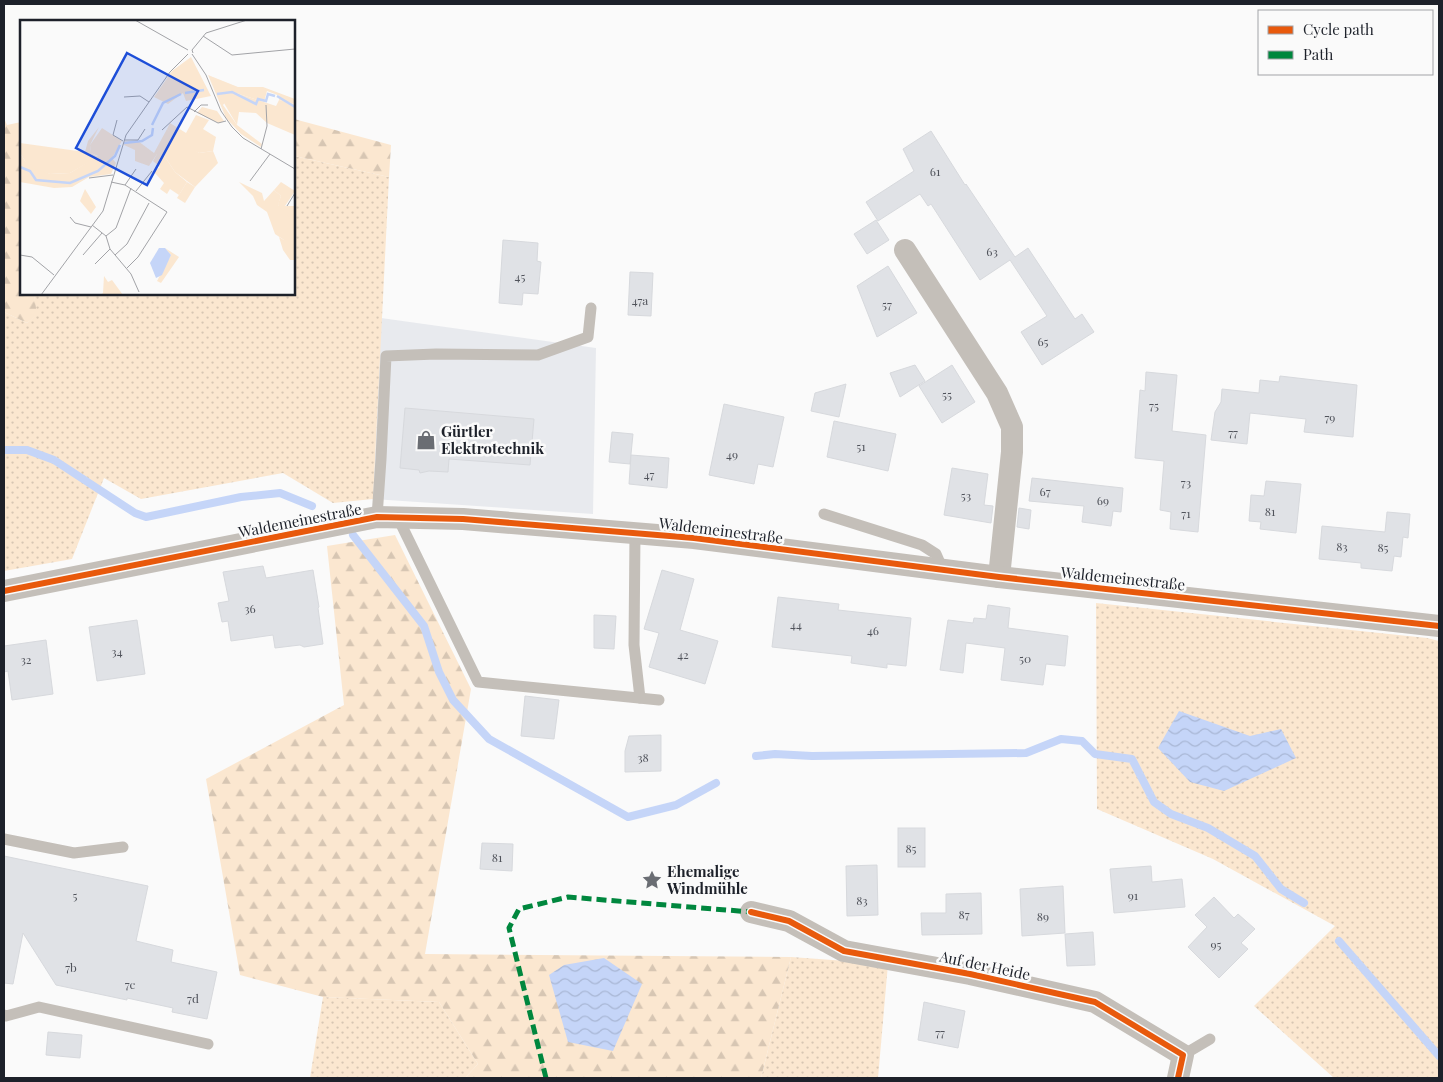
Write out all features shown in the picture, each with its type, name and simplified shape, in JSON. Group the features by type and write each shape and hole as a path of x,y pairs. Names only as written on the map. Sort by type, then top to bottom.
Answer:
{"street":[{"path":"905,250 997,393 1012,427 1012,452 999,577"},
{"name":"Waldemeinestraße","path":"4,591 388,517 463,519 694,538 999,577 1439,626"},
{"name":"Auf der Heide","path":"751,912 789,921 844,951 970,974 1095,1002 1183,1055"},
{"path":"1178,1078 1183,1055"}],"lane":[{"path":"591,308 588,338 538,355 436,354 386,356 381,459 388,517 478,682 659,700"},
{"path":"824,514 922,545 936,554 944,570"},
{"path":"635,533 634,645 640,698"},
{"path":"4,839 74,853 123,847"},
{"path":"4,1015 39,1007 208,1044"},
{"path":"1183,1055 1210,1039"}],"shaded area":[{"path":"381,318 596,348 593,514 373,499"}],"green space":[{"path":"4,118 7,125 20,122 20,295 34,295 37,315 27,323 4,312"},
{"path":"295,119 391,145 389,177 295,156"},
{"path":"295,156 389,177 373,499 333,503 283,473 141,499 104,478 72,559 4,571 4,312 27,323 36,315 34,295 295,295"},
{"path":"395,535 471,689 425,954 791,957 761,1078 465,1078 478,1064 439,1002 323,997 240,975 206,779 344,705 327,546"},
{"path":"1096,603 1427,638 1439,641 1439,1078 1334,1078 1254,1006 1335,926 1213,859 1097,809"},
{"path":"791,957 888,964 878,1078 761,1078"},
{"path":"323,997 439,1002 478,1064 465,1078 310,1078"}],"water":[{"path":"1179,711 1250,736 1281,729 1296,758 1224,791 1190,782 1158,748"},
{"path":"604,958 642,984 613,1051 568,1042 549,975 564,965"}],"building":[{"path":"931,131 965,185 1015,257 1028,248 1075,319 1082,314 1094,332 1042,365 1021,332 1047,316 1010,260 980,280 931,204 928,206 920,194 878,221 866,202 914,171 903,149"},
{"path":"876,220 889,240 867,254 854,234"},
{"path":"503,240 538,243 537,261 541,262 538,294 523,293 522,305 499,303"},
{"path":"888,266 917,313 877,337 857,286"},
{"path":"630,272 653,273 651,316 628,315"},
{"path":"915,365 925,381 900,397 890,373"},
{"path":"952,365 975,402 942,423 919,386"},
{"path":"1146,372 1177,375 1172,431 1206,435 1198,532 1170,529 1171,512 1160,510 1164,461 1135,458 1140,390 1145,391"},
{"path":"1280,376 1357,385 1353,437 1304,432 1306,419 1250,413 1247,444 1211,440 1215,412 1221,402 1222,389 1259,393 1260,380 1279,382"},
{"path":"846,384 839,417 811,411 815,393"},
{"path":"724,404 784,417 773,467 758,464 754,484 709,475"},
{"path":"405,408 534,419 530,465 449,459 448,472 429,471 420,473 419,470 400,468"},
{"path":"834,421 896,434 888,471 827,457"},
{"path":"612,432 633,434 630,464 609,462"},
{"path":"631,455 669,458 667,488 629,484"},
{"path":"952,468 988,474 984,505 993,506 991,523 944,515"},
{"path":"1032,478 1123,488 1121,512 1113,511 1111,526 1082,522 1084,506 1029,501"},
{"path":"1266,481 1301,484 1296,533 1260,529 1261,522 1249,521 1251,495 1264,496"},
{"path":"1019,508 1031,510 1029,529 1017,527"},
{"path":"1387,512 1410,514 1408,538 1403,537 1401,557 1394,556 1392,571 1361,568 1361,563 1319,559 1322,526 1385,532"},
{"path":"263,566 266,578 313,570 323,644 275,648 273,635 231,641 228,621 222,622 218,603 229,601 223,572"},
{"path":"662,570 694,579 680,630 718,641 705,684 649,667 659,633 644,629"},
{"path":"778,597 839,604 838,610 911,618 906,666 887,664 887,668 851,663 852,656 772,647"},
{"path":"988,605 1010,608 1008,628 1068,636 1065,666 1046,664 1043,685 1001,680 1005,648 966,643 963,673 940,670 948,620 973,623 974,618 986,619"},
{"path":"594,615 616,616 614,649 594,648"},
{"path":"137,620 145,674 97,681 89,627"},
{"path":"46,640 53,694 12,700 8,671 4,672 4,646"},
{"path":"525,696 559,700 554,739 521,736"},
{"path":"661,735 661,771 625,772 625,751 629,736"},
{"path":"898,828 925,828 925,867 898,867"},
{"path":"482,843 513,844 512,871 480,869"},
{"path":"4,856 148,886 136,941 173,950 171,962 217,972 207,1019 172,1012 173,1008 56,985 23,933 13,984 4,983"},
{"path":"877,865 878,915 847,916 846,866"},
{"path":"1151,866 1152,882 1182,879 1185,907 1114,913 1110,869"},
{"path":"1063,886 1065,933 1022,936 1020,889"},
{"path":"981,893 982,934 922,935 921,913 946,913 946,894"},
{"path":"1214,897 1234,918 1238,914 1255,929 1241,943 1248,949 1219,978 1188,947 1207,927 1195,915"},
{"path":"1093,932 1095,965 1067,966 1065,934"},
{"path":"924,1002 965,1011 958,1048 918,1040"},
{"path":"48,1032 82,1035 80,1058 46,1055"}],"waterway":[{"path":"4,450 27,450 54,460 135,513 146,517 241,497 280,493 312,506"},
{"path":"353,535 424,626 439,672 453,700 489,739 628,817 676,805 716,783"},
{"path":"756,756 775,754 812,756 1026,753 1061,739 1082,741 1095,754 1132,759 1154,802 1171,814 1208,828 1255,856 1281,889 1304,903"},
{"path":"1339,941 1439,1056"}],"marked path":[{"path":"546,1078 509,928 519,909 568,897 751,912"}],"cycle path":[{"path":"4,591 377,517 463,519 694,538 999,577 1439,626"},
{"path":"751,912 789,921 844,951 970,974 1095,1002 1183,1055 1178,1078"}],"place":[{"name":"Gürtler Elektrotechnik","path":"426,440"},
{"name":"Ehemalige Windmühle","path":"652,880"}]}
